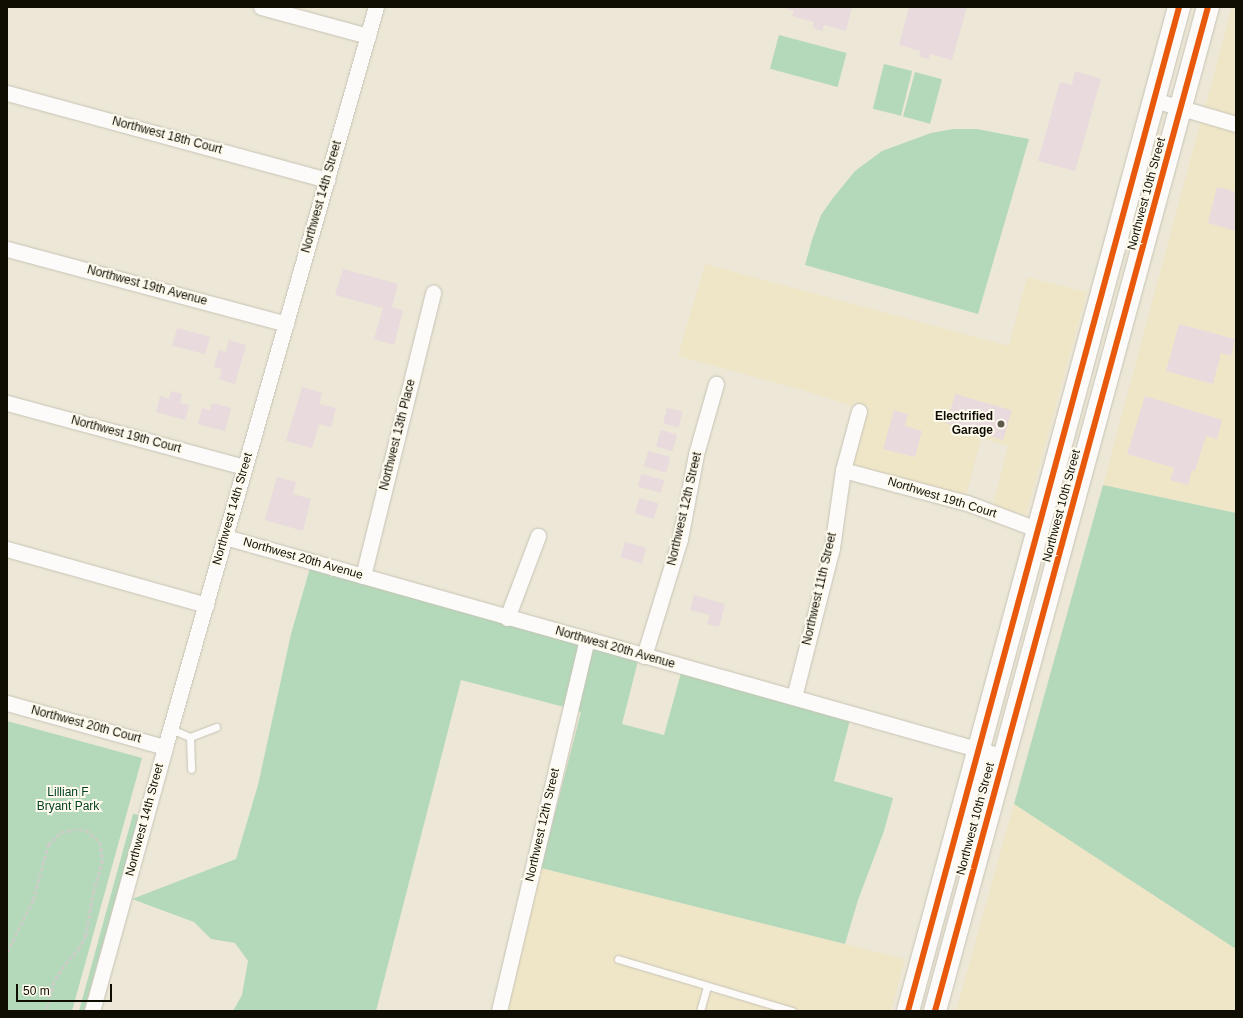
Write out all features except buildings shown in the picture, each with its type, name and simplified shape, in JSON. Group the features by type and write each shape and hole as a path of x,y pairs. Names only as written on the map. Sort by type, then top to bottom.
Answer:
{"highway":[{"name":"Northwest 10th Street","path":"908,1011 980,750 1179,7"},
{"name":"Northwest 10th Street","path":"935,1011 1208,7"},
{"path":"1058,460 1084,467"}],"street":[{"path":"261,7 368,36"},
{"name":"Northwest 14th Street","path":"92,1011 165,747 376,7"},
{"name":"Northwest 18th Court","path":"7,93 327,180"},
{"path":"1154,100 1236,124"},
{"name":"Northwest 19th Avenue","path":"7,249 286,324"},
{"name":"Northwest 13th Place","path":"363,576 433,293"},
{"name":"Northwest 12th Street","path":"644,656 680,539 696,454 716,384"},
{"name":"Northwest 19th Court","path":"7,403 245,467"},
{"name":"Northwest 11th Street","path":"794,697 832,548 843,470 859,410"},
{"name":"Northwest 19th Court","path":"843,470 967,503 1039,530"},
{"path":"508,618 538,536"},
{"name":"Northwest 20th Avenue","path":"225,537 1005,757"},
{"path":"7,549 206,605"},
{"name":"Northwest 12th Street","path":"499,1011 587,640"},
{"name":"Northwest 20th Court","path":"7,703 165,747"}],"lane":[{"path":"171,729 190,737 216,727"},
{"path":"190,737 191,769"},
{"path":"618,959 792,1011"},
{"path":"700,1011 707,986"}],"path":[{"path":"7,952 33,900 48,845 61,832 86,830 100,842 103,860 94,891 86,935 80,948 64,966 54,982 47,1011"}],"shaded area":[{"path":"1232,7 1236,7 1236,117 1205,108"},
{"path":"1201,120 1236,131 1236,513 1103,485"},
{"path":"705,264 1009,346 1027,277 1087,292 1026,515 993,505 1008,446 981,438 966,496 852,465 868,406 854,402 853,406 799,389 678,356"},
{"path":"1014,804 1236,949 1236,1011 956,1011"},
{"path":"541,868 905,959 891,1011 507,1011"}],"green space":[{"path":"779,35 847,53 838,87 770,69"},
{"path":"884,64 912,71 901,116 873,109"},
{"path":"915,72 942,79 930,124 903,116"},
{"path":"953,129 977,129 1029,139 978,314 805,265 821,215 855,171 882,151 931,133"},
{"path":"1103,485 1236,513 1236,949 1014,804"},
{"path":"310,568 579,644 564,707 461,680 376,1011 233,1011 242,995 248,961 235,943 211,939 194,922 132,899 236,859 258,785 291,634"},
{"path":"593,648 638,661 622,724 664,735 681,673 850,720 834,781 893,798 884,831 858,900 845,944 541,868 581,712 578,711"},
{"name":"Lillian F Bryant Park","path":"7,721 142,758 72,1011 7,1011"},
{"path":"133,814 139,815 84,1011 79,1011"}],"cycle path":[{"path":"908,1011 1179,7"},
{"path":"935,1011 1208,7"}],"place":[{"name":"Electrified Garage","path":"1001,424"}]}
